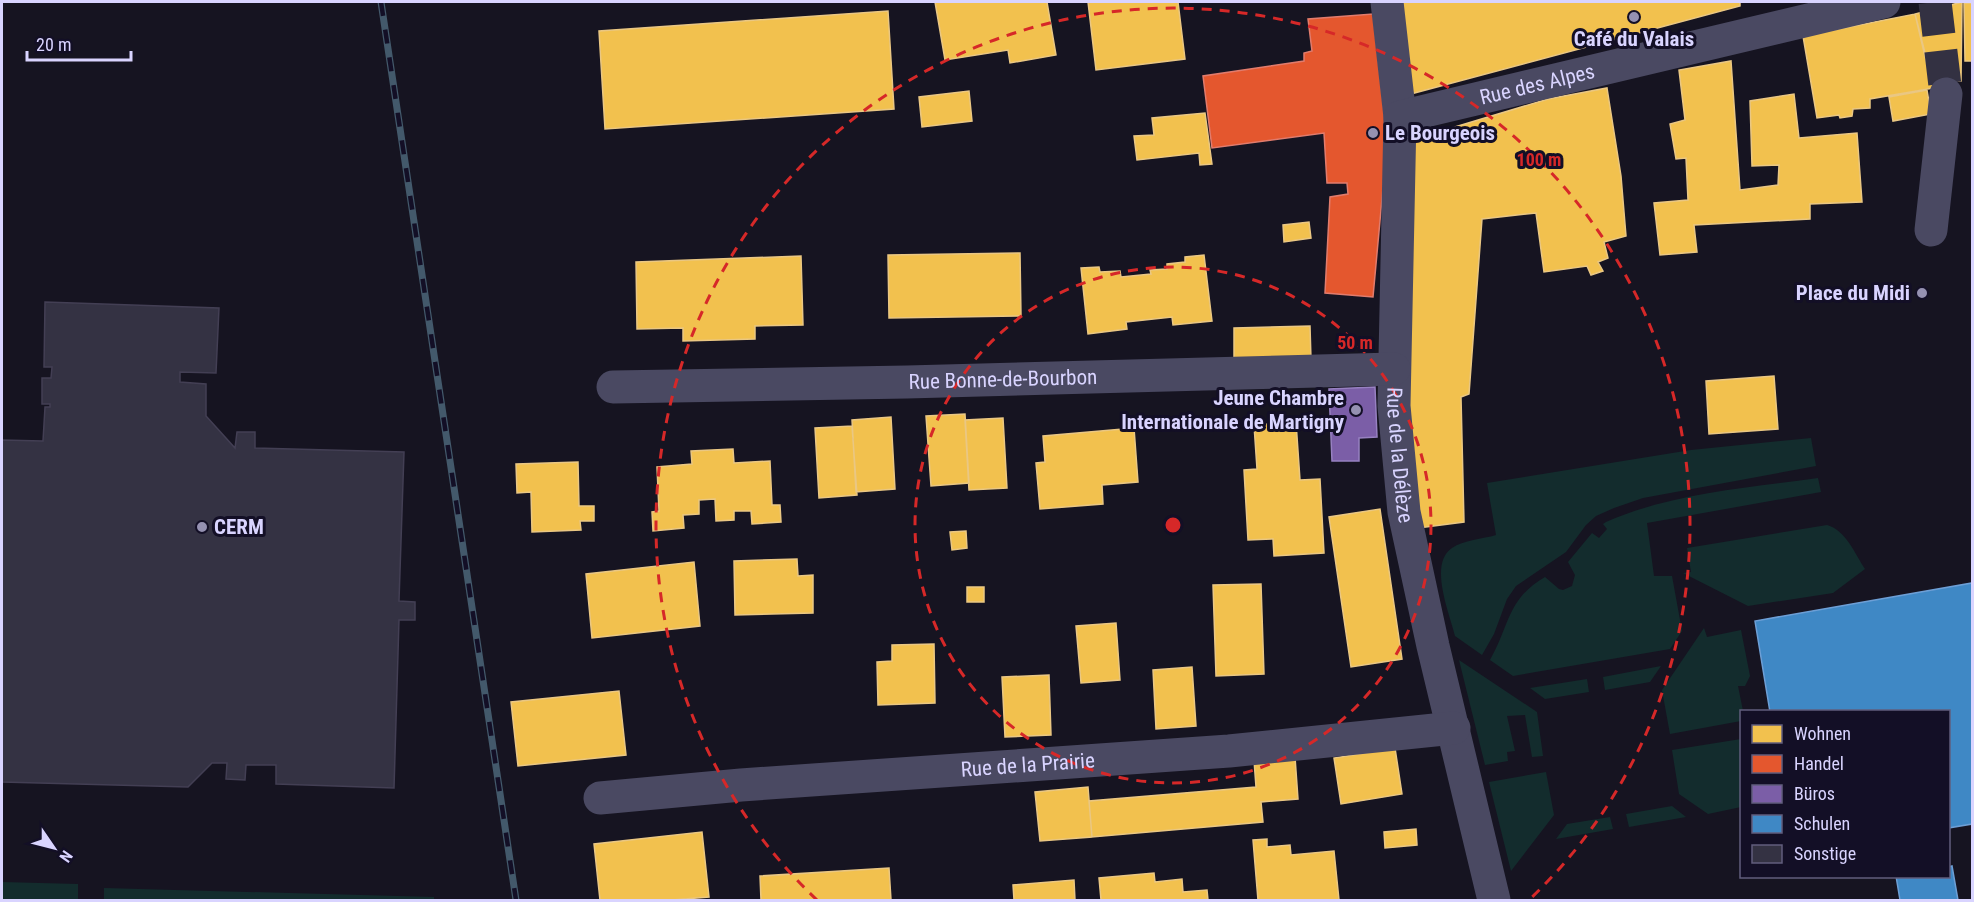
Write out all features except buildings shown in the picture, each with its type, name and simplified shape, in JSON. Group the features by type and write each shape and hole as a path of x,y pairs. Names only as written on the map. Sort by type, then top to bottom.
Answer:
{"street":[{"name":"Rue de la Délèze","path":"1387,2 1400,117 1394,369 1396,443 1404,512 1420,590 1494,900"},
{"name":"Rue des Alpes","path":"1400,117 1884,2"},
{"path":"1931,230 1946,94"},
{"name":"Rue Bonne-de-Bourbon","path":"613,387 1394,369"},
{"name":"Rue de la Prairie","path":"600,798 753,784 1229,751 1454,728"}],"green space":[{"path":"1811,438 1816,466 1643,498 1596,516 1586,525 1566,552 1516,586 1507,599 1494,634 1482,655 1455,636 1443,590 1442,565 1445,555 1457,545 1496,535 1487,483 1691,450"},
{"path":"1818,478 1821,492 1647,523 1654,576 1672,576 1682,631 1670,649 1513,676 1490,660 1523,594 1545,577 1559,589 1563,590 1572,586 1575,575 1568,562 1592,533 1599,538 1607,529 1603,524 1606,522 1631,512 1683,498"},
{"path":"1827,525 1845,537 1865,569 1833,593 1748,606 1683,573 1691,572 1687,548"},
{"path":"1704,628 1707,637 1741,630 1750,676 1745,686 1738,686 1743,710 1740,710 1740,721 1670,734 1662,690"},
{"path":"1459,660 1537,712 1543,756 1532,757 1525,715 1507,716 1515,751 1507,752 1508,761 1485,765"},
{"path":"1661,666 1650,682 1605,690 1603,677"},
{"path":"1587,679 1589,692 1545,699 1530,688"},
{"path":"1740,739 1740,807 1708,814 1679,794 1672,750"},
{"path":"1546,772 1554,815 1511,871 1489,782"},
{"path":"1672,806 1686,817 1629,827 1626,814"},
{"path":"1610,817 1613,829 1556,839 1567,824"},
{"path":"2,882 78,884 78,900 2,900"},
{"path":"104,888 434,897 434,900 104,900"}],"tunnel":[{"path":"1935,2 1946,94"}],"railway":[{"path":"381,2 516,900"}],"place":[{"name":"Café du Valais","path":"1634,17"},
{"name":"Le Bourgeois","path":"1373,133"},
{"name":"Place du Midi","path":"1922,293"},
{"name":"Jeune Chambre Internationale de Martigny","path":"1356,410"},
{"name":"CERM","path":"202,527"}]}
